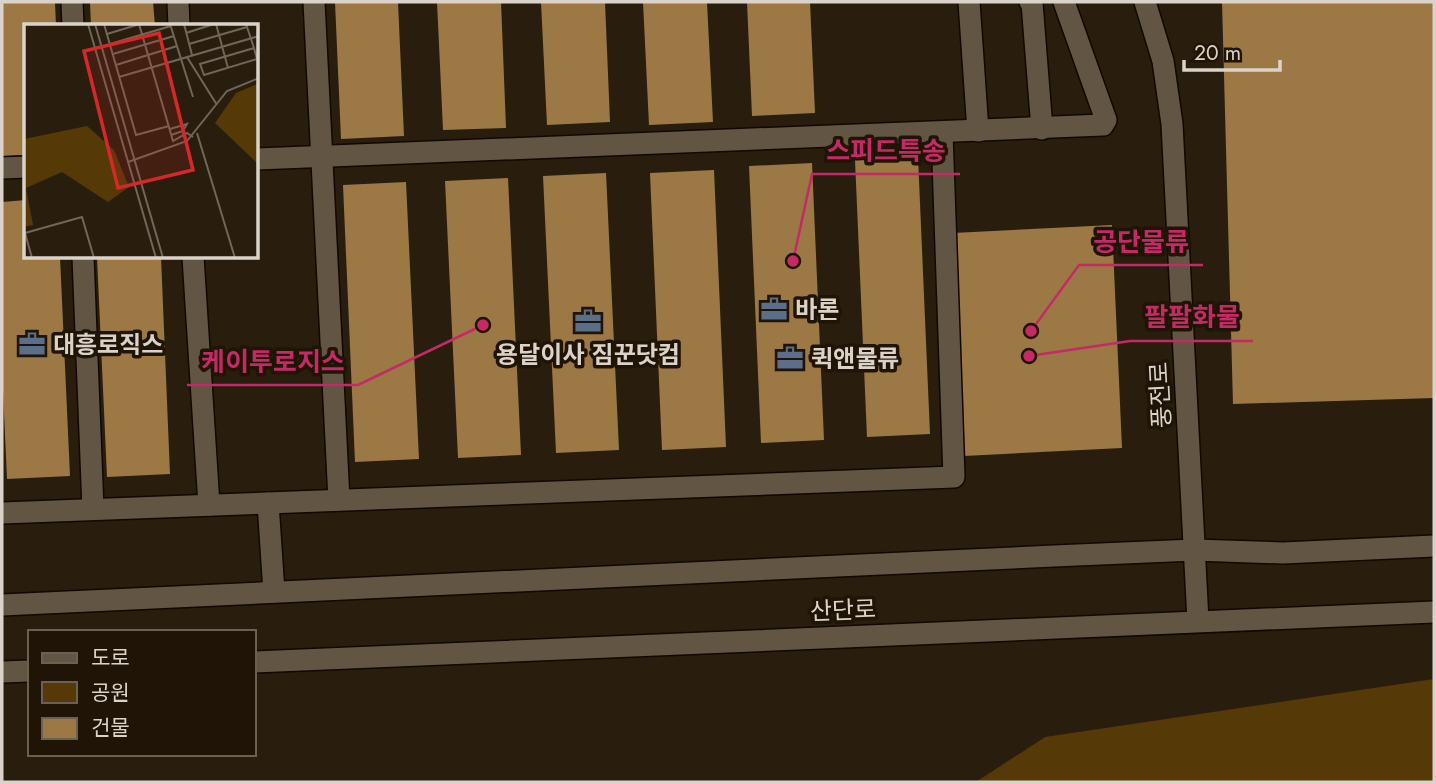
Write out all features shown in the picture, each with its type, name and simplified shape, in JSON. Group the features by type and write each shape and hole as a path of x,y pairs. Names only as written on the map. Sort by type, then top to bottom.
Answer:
{"street":[{"path":"72,2 73,24"},
{"path":"178,2 179,24"},
{"path":"314,2 339,500"},
{"path":"969,2 978,131"},
{"path":"1030,2 1042,129"},
{"path":"259,159 1103,125 1106,120 1064,2"},
{"name":"풍전로","path":"1145,2 1163,61 1172,124 1198,621"},
{"path":"2,513 954,477 942,133"},
{"path":"2,168 24,167"},
{"path":"83,259 93,509"},
{"path":"193,259 209,505"},
{"path":"268,503 274,592"},
{"path":"2,605 1194,550 1283,553 1434,546"},
{"name":"산단로","path":"256,662 1434,612"},
{"path":"2,672 28,671"}],"green space":[{"path":"1434,679 1434,782 976,782 1045,737"}],"building":[{"path":"2,2 55,2 56,24 24,24 24,155 2,156"},
{"path":"90,2 153,2 155,24 91,24"},
{"path":"335,2 398,2 404,136 341,139"},
{"path":"437,2 501,2 506,128 443,130"},
{"path":"541,2 605,2 610,122 547,125"},
{"path":"643,2 707,2 713,122 649,125"},
{"path":"747,2 810,2 815,113 752,116"},
{"path":"1222,2 1434,2 1434,398 1233,404"},
{"path":"918,157 930,434 867,437 855,160"},
{"path":"812,163 824,440 761,443 749,166"},
{"path":"714,170 726,447 662,450 650,173"},
{"path":"606,173 619,450 556,453 543,176"},
{"path":"508,178 521,455 458,458 445,181"},
{"path":"406,182 419,459 355,462 343,185"},
{"path":"24,200 24,259 60,259 70,476 7,479 2,368 2,202"},
{"path":"1112,225 1122,448 964,456 953,233"},
{"path":"97,259 161,259 170,474 107,477"}],"place":[{"name":"스피드특송","path":"793,261"},
{"name":"바론","path":"774,309"},
{"name":"용달이사 짐꾼닷컴","path":"588,321"},
{"name":"케이투로지스","path":"483,325"},
{"name":"공단물류","path":"1031,331"},
{"name":"대흥로직스","path":"32,344"},
{"name":"팔팔화물","path":"1029,356"},
{"name":"퀵앤물류","path":"790,358"}]}
